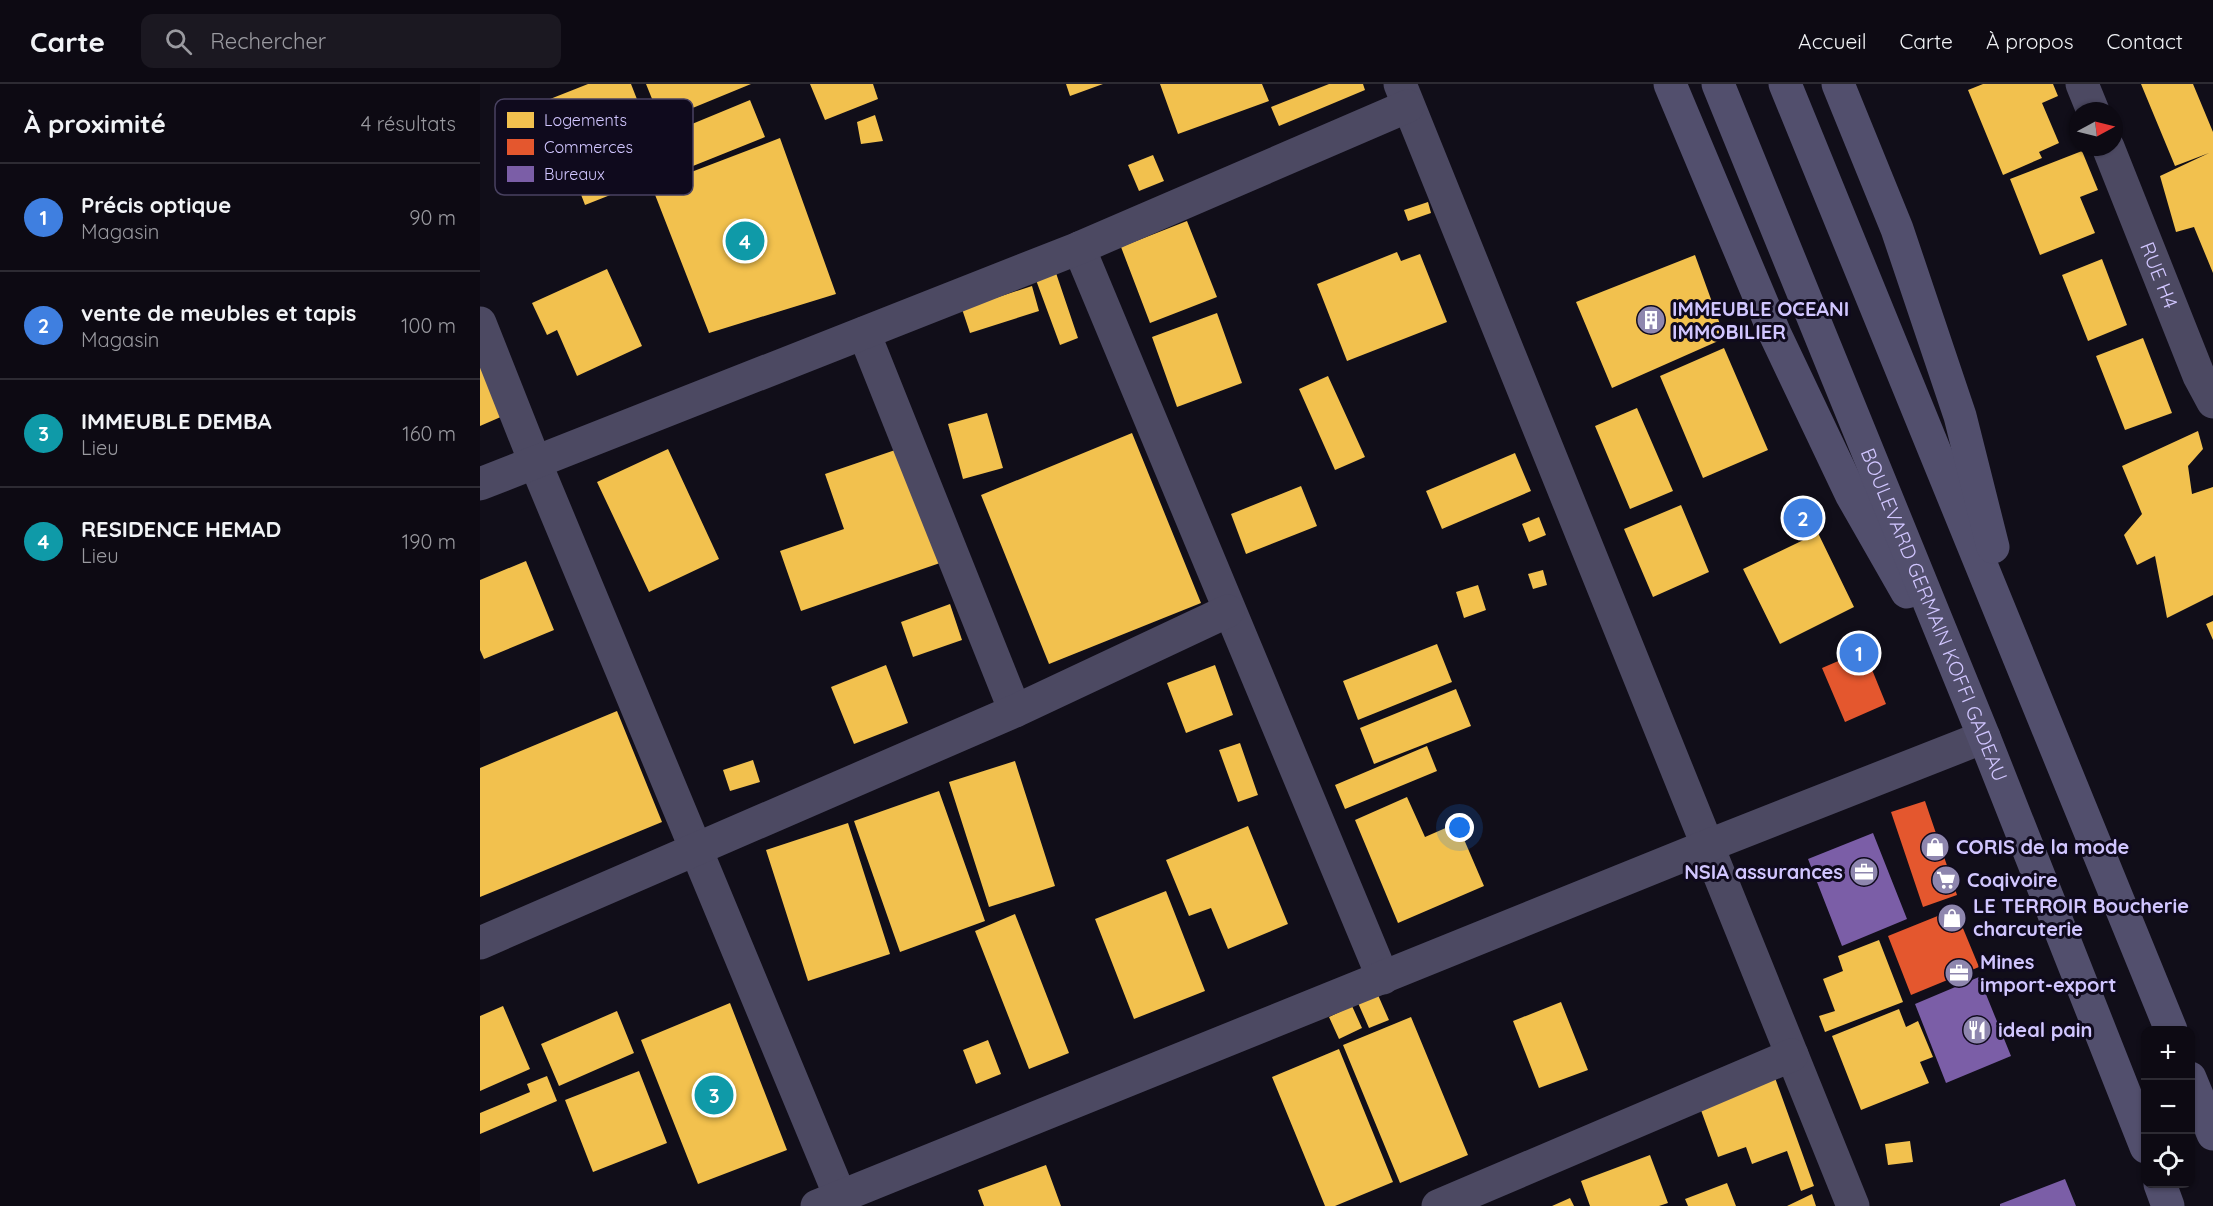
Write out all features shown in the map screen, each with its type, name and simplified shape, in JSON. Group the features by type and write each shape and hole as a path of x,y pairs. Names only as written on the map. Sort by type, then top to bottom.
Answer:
{"main road":[{"path":"1670,84 1775,334 1851,494 1957,679 1984,737"},
{"name":"BOULEVARD GERMAIN KOFFI GADEAU","path":"1718,84 1984,737 2141,1138"},
{"path":"1785,84 2169,1026"},
{"path":"1838,84 1897,229 1960,416 2001,579 2043,712"},
{"path":"2191,1080 2213,1134"},
{"path":"2162,1188 2169,1206"}],"street":[{"path":"2082,84 2089,102"},
{"path":"480,484 1079,248 1404,95 1853,1206"},
{"name":"RUE H4","path":"2112,156 2199,376 2213,402"},
{"path":"1079,248 1228,611 1383,978"},
{"path":"480,323 535,462 697,848 829,1201 1707,846 1984,737"},
{"path":"864,333 1015,711"},
{"path":"480,943 1015,711 1228,611"},
{"path":"1438,1206 1792,1055"}],"building: Logements":[{"path":"588,84 631,84 637,99 550,99"},
{"path":"646,84 751,84 693,108 693,99 652,99"},
{"path":"810,84 873,84 878,99 825,120"},
{"path":"1066,84 1103,84 1070,96"},
{"path":"1160,84 1262,84 1269,101 1178,134"},
{"path":"1329,84 1363,84 1365,90 1279,126 1271,107"},
{"path":"1983,84 2053,84 2058,96 2042,103 2059,143 2039,152 2042,158 2003,175 1968,90"},
{"path":"2141,84 2193,84 2213,132 2213,273 2194,227 2176,232 2160,176 2209,153 2175,166"},
{"path":"750,100 765,137 693,166 693,124"},
{"path":"875,115 883,141 861,144 857,122"},
{"path":"780,138 836,294 709,333 655,195 693,195 693,171"},
{"path":"1153,155 1164,181 1139,191 1128,165"},
{"path":"2069,156 2084,156 2098,190 2080,197 2095,233 2040,255 2010,179"},
{"path":"581,195 610,195 585,205"},
{"path":"1428,202 1431,213 1408,221 1404,210"},
{"path":"1187,221 1217,297 1150,323 1121,247"},
{"path":"1397,252 1401,261 1420,254 1447,322 1347,361 1317,284"},
{"name":"IMMEUBLE OCEANI IMMOBILIER","path":"1695,255 1725,338 1612,388 1576,302"},
{"path":"2102,259 2127,325 2088,341 2062,275"},
{"path":"607,269 642,346 577,376 557,330 547,335 532,303"},
{"path":"1056,273 1078,338 1060,345 1036,280"},
{"path":"1032,286 1039,311 970,333 962,309"},
{"path":"1217,313 1242,383 1177,407 1152,337"},
{"path":"2143,338 2172,413 2125,430 2096,356"},
{"path":"1724,348 1768,450 1703,478 1660,376"},
{"path":"480,360 503,416 480,426"},
{"path":"1328,376 1365,457 1335,470 1299,389"},
{"path":"1637,408 1673,491 1630,509 1595,426"},
{"path":"987,413 1003,468 963,479 948,424"},
{"path":"2198,431 2203,449 2188,466 2192,494 2213,487 2213,595 2167,618 2155,556 2137,565 2124,535 2142,514 2122,466"},
{"path":"1132,433 1201,603 1049,664 981,495"},
{"path":"901,448 940,563 801,611 780,551 844,529 825,474"},
{"path":"668,449 719,559 649,592 597,482"},
{"path":"1515,453 1531,491 1442,529 1426,491"},
{"path":"1301,486 1317,526 1246,554 1231,514"},
{"path":"1681,505 1709,572 1653,597 1624,529"},
{"path":"1539,517 1546,535 1529,542 1522,524"},
{"path":"1818,533 1854,607 1780,644 1743,569"},
{"path":"526,561 554,630 484,659 480,650 480,580"},
{"path":"1543,570 1547,585 1533,589 1528,574"},
{"path":"1478,585 1486,610 1464,618 1456,592"},
{"path":"950,604 962,640 913,657 901,622"},
{"path":"2213,621 2213,640 2206,624"},
{"path":"1437,644 1452,682 1358,720 1343,681"},
{"path":"886,665 908,723 854,744 831,687"},
{"path":"1215,665 1233,715 1186,733 1167,683"},
{"path":"1456,689 1471,726 1374,764 1360,728"},
{"path":"617,711 662,822 480,897 480,768"},
{"path":"1240,743 1258,795 1238,802 1219,750"},
{"path":"1427,746 1437,771 1345,809 1335,785"},
{"path":"753,760 760,782 730,791 723,770"},
{"path":"1015,761 1055,886 989,907 949,782"},
{"path":"939,791 985,921 900,952 854,821"},
{"path":"1407,797 1425,837 1457,823 1484,886 1398,923 1355,820"},
{"path":"848,823 890,954 808,981 766,850"},
{"path":"1248,826 1288,924 1228,949 1211,908 1189,916 1166,860"},
{"path":"1166,891 1205,991 1134,1019 1095,919"},
{"path":"1015,914 1069,1053 1029,1069 975,931"},
{"path":"1879,940 1903,1002 1825,1032 1819,1016 1835,1011 1823,979 1843,971 1838,956"},
{"path":"1378,995 1389,1020 1369,1028 1358,1003"},
{"path":"1561,1002 1588,1070 1539,1088 1513,1021"},
{"path":"730,1003 787,1150 698,1184 641,1040"},
{"path":"503,1006 530,1069 480,1091 480,1016"},
{"path":"1352,1006 1362,1028 1339,1039 1329,1017"},
{"path":"1899,1009 1906,1027 1918,1021 1933,1057 1920,1062 1929,1083 1861,1110 1832,1036"},
{"path":"617,1011 634,1053 559,1086 541,1044"},
{"path":"1411,1017 1468,1155 1400,1183 1343,1045"},
{"path":"988,1040 1001,1074 976,1084 963,1050"},
{"path":"1339,1049 1393,1182 1335,1206 1325,1206 1272,1077"},
{"path":"639,1071 667,1143 593,1172 565,1100"},
{"path":"1774,1075 1814,1186 1801,1191 1787,1151 1752,1164 1746,1147 1718,1157 1698,1102"},
{"path":"547,1076 557,1101 480,1134 480,1113 530,1092 527,1084"},
{"path":"1910,1141 1913,1162 1888,1165 1885,1144"},
{"path":"1650,1155 1668,1203 1659,1206 1590,1206 1581,1181"},
{"path":"1046,1165 1061,1206 984,1206 978,1190"},
{"path":"1727,1183 1736,1206 1688,1206 1685,1199"},
{"path":"1812,1194 1816,1206 1787,1206"},
{"path":"1570,1198 1574,1206 1552,1206"}],"building: Commerces":[{"path":"1864,650 1886,704 1845,722 1822,668"},
{"path":"1925,801 1957,895 1923,907 1891,812"},
{"path":"1955,909 1979,967 1911,995 1888,936"}],"building: Bureaux":[{"path":"1873,833 1907,919 1842,946 1808,859"},
{"path":"1979,977 2011,1056 1946,1083 1915,1004"},
{"path":"2065,1179 2076,1206 2000,1206 2000,1204"}],"place":[{"name":"RESIDENCE HEMAD","path":"745,241"},
{"name":"IMMEUBLE OCEANI IMMOBILIER","path":"1651,320"},
{"name":"vente de meubles et tapis","path":"1803,518"},
{"name":"Précis optique","path":"1859,653"},
{"name":"CORIS de la mode","path":"1935,847"},
{"name":"NSIA assurances","path":"1864,872"},
{"name":"Coqivoire","path":"1946,880"},
{"name":"LE TERROIR Boucherie charcuterie","path":"1952,918"},
{"name":"Mines import-export","path":"1959,973"},
{"name":"ideal pain","path":"1977,1030"},
{"name":"IMMEUBLE DEMBA","path":"714,1095"}]}
